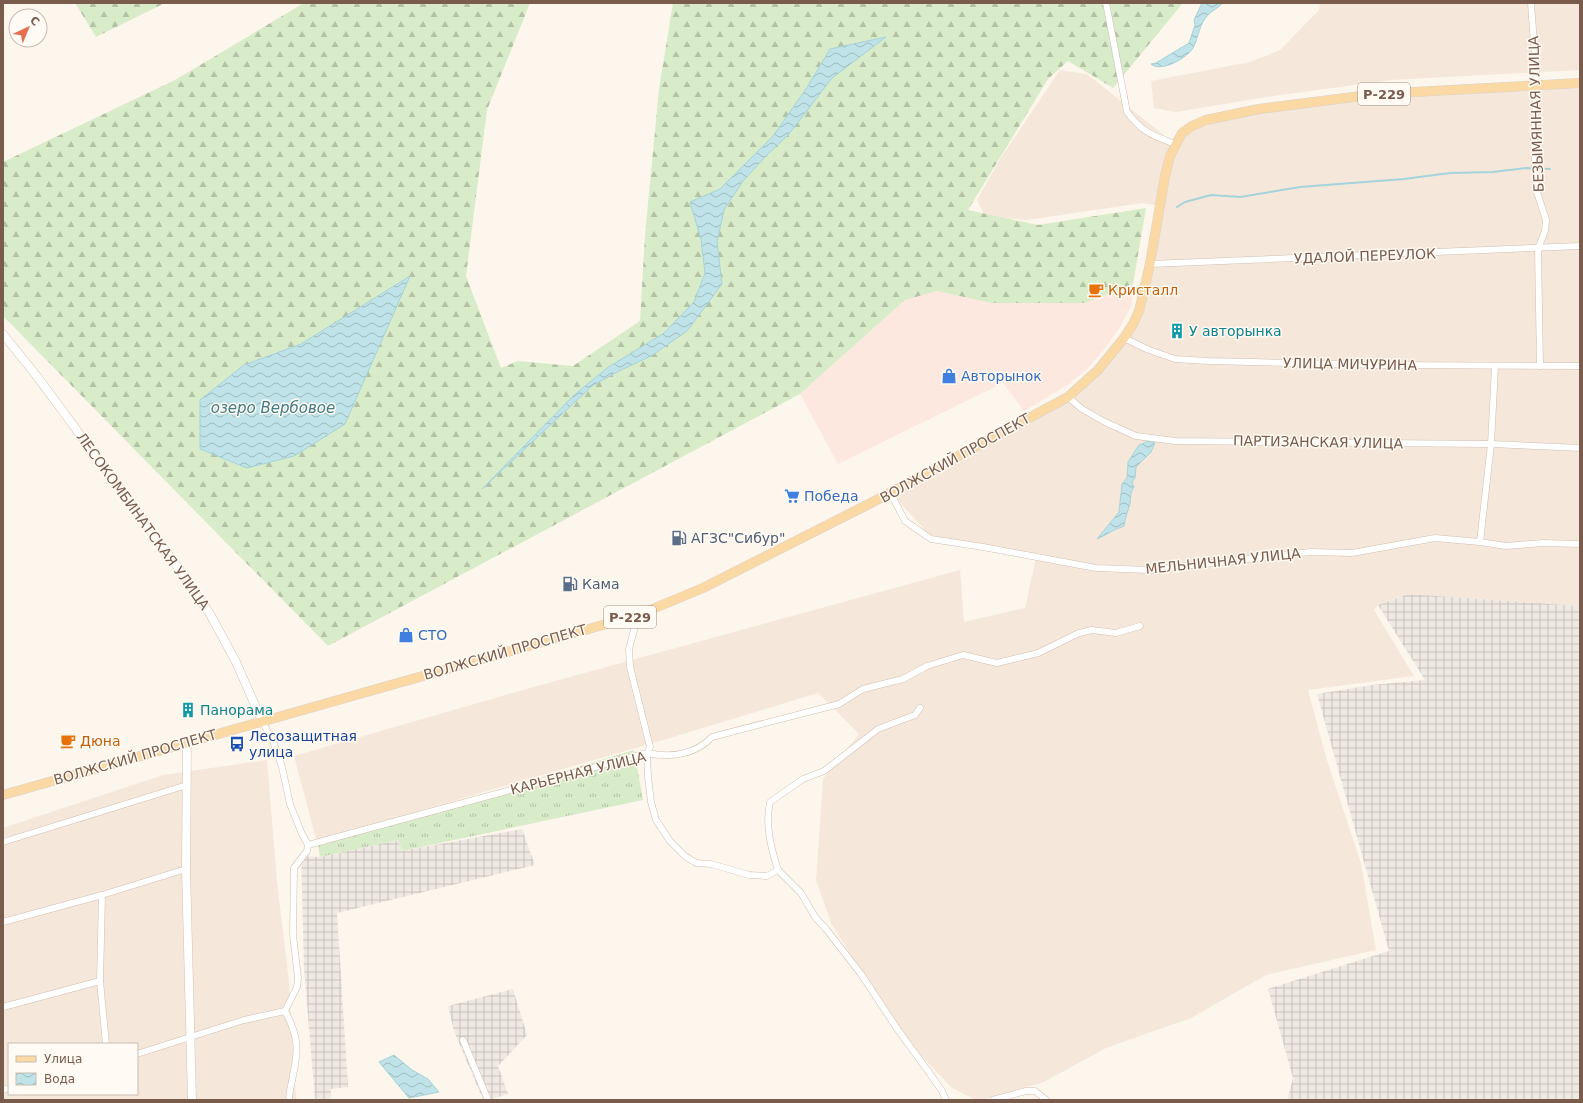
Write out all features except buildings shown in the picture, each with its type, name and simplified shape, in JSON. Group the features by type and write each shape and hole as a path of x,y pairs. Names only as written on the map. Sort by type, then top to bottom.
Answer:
{"main road":[{"name":"Р-229","path":"1537,85 1580,83"},
{"name":"ВОЛЖСКИЙ ПРОСПЕКТ","path":"3,795 638,615 703,588 869,504 1068,397 1098,370 1124,338 1139,312 1150,264 1165,176 1170,156 1182,132 1192,126 1206,120 1259,109 1377,94 1537,85"}],"street":[{"path":"1106,3 1127,112 1137,125 1148,134 1175,144"},
{"name":"БЕЗЫМЯННАЯ УЛИЦА","path":"1531,3 1537,85 1534,141 1536,190 1546,220 1545,232 1538,249 1540,366"},
{"name":"УДАЛОЙ ПЕРЕУЛОК","path":"1150,264 1538,249 1580,246"},
{"name":"ЛЕСОКОМБИНАТСКАЯ УЛИЦА","path":"3,334 40,381 177,566 210,614 236,662 262,721"},
{"name":"УЛИЦА МИЧУРИНА","path":"1124,338 1164,356 1188,360 1495,367 1580,366"},
{"path":"1480,542 1491,444 1495,367"},
{"name":"ПАРТИЗАНСКАЯ УЛИЦА","path":"1068,397 1082,409 1136,436 1175,441 1491,444 1580,448"},
{"name":"МЕЛЬНИЧНАЯ УЛИЦА","path":"890,492 905,521 931,539 1096,568 1149,570 1310,552 1352,553 1434,538 1506,546 1543,543 1580,544"},
{"path":"638,615 629,649 630,667 650,747 647,753 651,796 656,820 670,841 685,856 696,862 712,864 749,875 767,876 778,870"},
{"name":"КАРЬЕРНАЯ УЛИЦА","path":"308,845 647,753 666,755 692,752 705,744 712,737 839,704 864,689 903,679 927,666 963,655 998,663 1038,653 1079,633 1092,630 1116,632 1140,626"},
{"path":"920,708 915,715 878,729 824,771 803,778 770,802 768,812 771,846 778,870 801,894 815,917 861,974 898,1030 942,1091 946,1100"},
{"path":"262,721 273,741 282,767 290,804 308,845 307,850 294,868 293,935 298,978 297,987 285,1011"},
{"path":"187,743 186,869 192,1100"},
{"path":"3,842 187,785"},
{"path":"3,922 102,895 186,869"},
{"path":"102,895 100,981 106,1043"},
{"path":"3,1008 100,981"},
{"path":"138,1054 244,1020 285,1011"},
{"path":"285,1011 292,1024 297,1044 296,1064 287,1100"},
{"path":"463,1040 488,1100"},
{"path":"993,1100 1030,1091 1035,1091 1046,1100"}],"shaded area":[{"path":"1320,3 1580,3 1580,70 1391,80 1267,97 1176,112 1154,108 1151,81 1250,62 1280,50 1319,10"},
{"path":"1060,70 1087,74 1175,144 1206,120 1377,94 1580,83 1580,606 1407,594 1378,605 1374,610 1414,676 1308,690 1326,757 1361,863 1376,950 1266,975 1191,1018 1106,1048 1044,1082 981,1100 976,1100 952,1088 911,1045 861,971 831,923 816,880 823,779 859,734 818,693 317,842 294,756 537,686 960,570 964,622 1025,608 1036,558 933,539 890,492 1068,397 1133,324 1160,206 1142,203 1027,220 985,216 977,200 1000,159"},
{"name":"Авторынок","path":"1133,284 1132,305 1120,327 1087,369 1069,384 1024,411 1003,383 838,464 800,394 905,300 937,291 991,303 1085,303"},
{"path":"1408,594 1580,606 1580,1100 1287,1100 1293,1078 1268,989 1389,951 1317,694 1372,685 1425,680 1378,605"},
{"path":"267,760 277,881 289,983 296,1100 3,1100 3,828 163,775"},
{"path":"522,829 535,865 337,913 348,1087 331,1089 331,1100 315,1100 304,967 301,856 320,857 398,840 402,851"},
{"path":"513,989 527,1035 498,1066 508,1094 489,1100 483,1100 454,1031 448,1006"}],"green space":[{"path":"75,3 165,3 96,37"},
{"path":"304,3 530,3 487,110 466,276 501,368 518,361 573,366 640,321 645,235 659,89 673,3 1183,3 1113,88 1068,61 1048,79 968,210 1038,225 1146,208 1133,284 1085,303 991,303 937,291 905,300 800,394 328,646 3,316 3,162 175,80"},
{"path":"634,750 643,800 402,851 398,840 320,857 318,845"}],"water":[{"path":"1202,3 1223,3 1205,19 1195,44 1190,52 1180,60 1167,66 1161,67 1151,64 1156,63 1189,43 1195,25 1194,20"},
{"path":"886,37 832,78 789,134 743,181 724,210 717,242 722,284 687,331 651,356 592,386 482,489 573,396 607,368 664,333 694,302 705,273 701,239 690,202 720,189 773,136 806,89 830,49"},
{"name":"озеро Вербовое","path":"410,276 345,424 294,456 247,468 200,449 200,400 244,365 301,344"},
{"path":"1148,441 1155,443 1151,452 1136,467 1135,478 1132,482 1134,487 1131,493 1124,526 1097,539 1119,512 1122,484 1127,478 1128,462 1139,445"},
{"path":"394,1055 412,1070 428,1079 439,1092 409,1098 379,1062"}],"waterway":[{"path":"1177,207 1185,202 1211,195 1240,197 1300,187 1404,179 1450,173 1493,172 1526,168 1550,169"}],"place":[{"name":"Кристалл","path":"1096,290"},
{"name":"У авторынка","path":"1177,331"},
{"name":"Авторынок","path":"949,376"},
{"name":"Победа","path":"792,496"},
{"name":"АГЗС\"Сибур\"","path":"679,538"},
{"name":"Кама","path":"570,584"},
{"name":"СТО","path":"406,635"},
{"name":"Панорама","path":"188,710"},
{"name":"Дюна","path":"68,741"},
{"name":"Лесозащитная улица","path":"237,744"}]}
